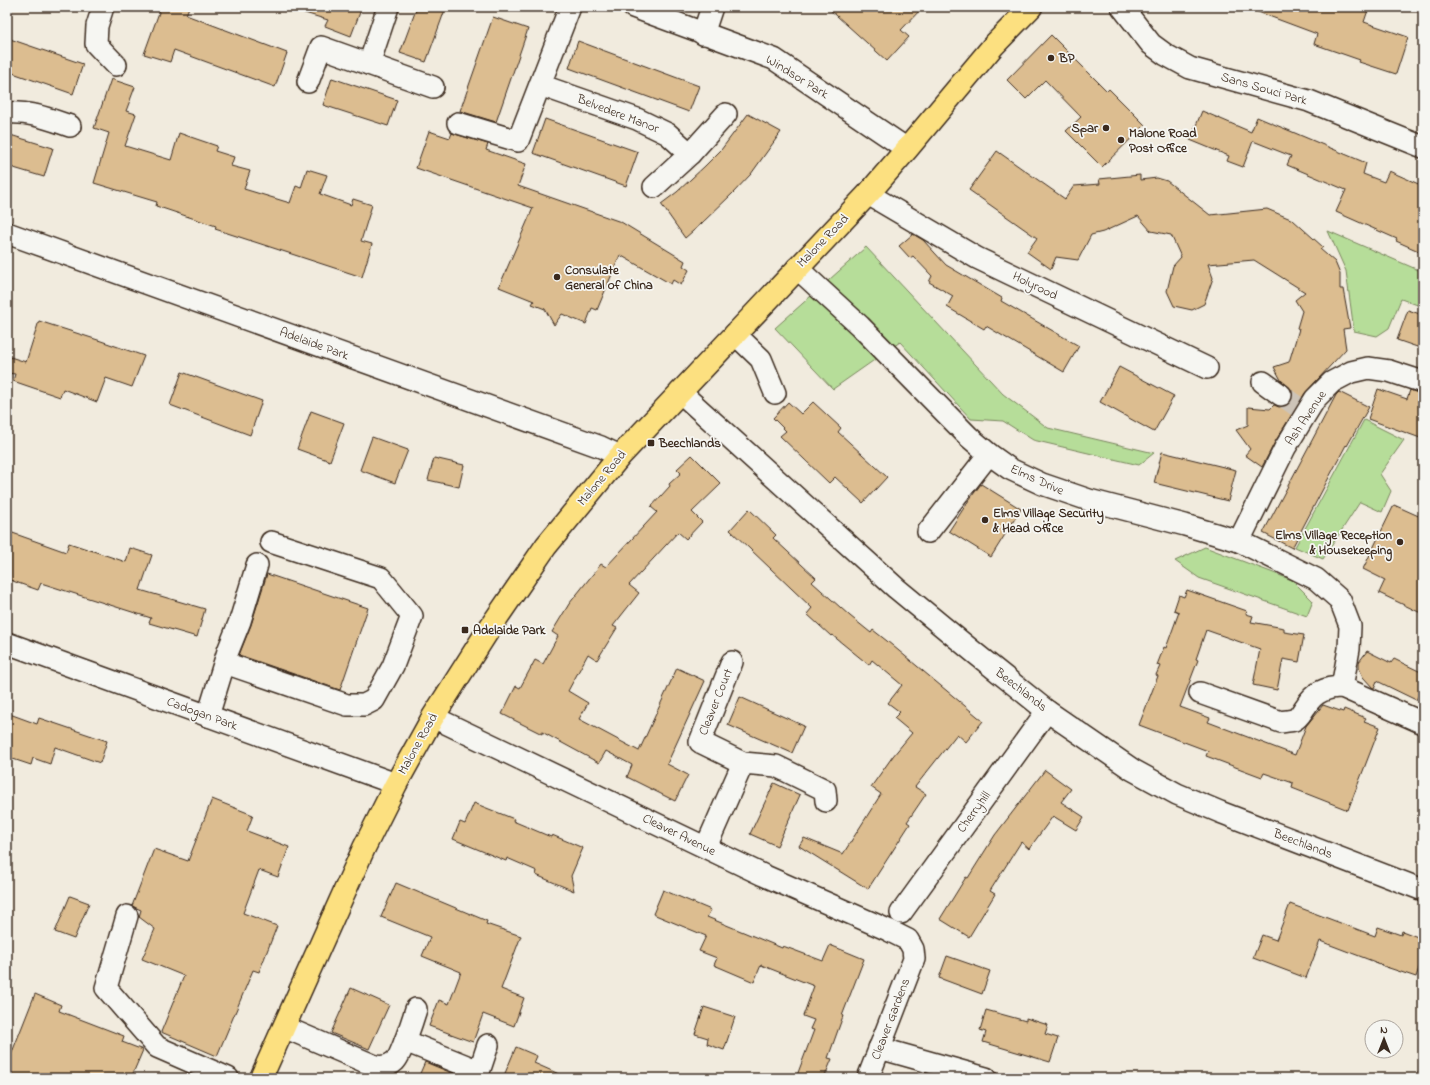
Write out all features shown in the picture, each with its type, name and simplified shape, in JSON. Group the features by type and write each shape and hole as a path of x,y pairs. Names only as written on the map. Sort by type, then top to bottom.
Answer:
{"main road":[{"name":"Malone Road","path":"261,1078 364,848 396,784 433,717 489,629 546,546 620,456 868,194 994,45 1031,7"}],"street":[{"path":"103,7 97,26 96,44 116,65"},
{"path":"369,64 388,7"},
{"path":"458,123 518,141 570,7"},
{"name":"Windsor Park","path":"633,7 774,59 907,149"},
{"path":"703,34 712,7"},
{"name":"Sans Souci Park","path":"1122,7 1151,44 1166,55 1190,68 1309,102 1423,147"},
{"path":"308,82 321,47 433,87"},
{"name":"Belvedere Manor","path":"540,84 643,122 668,134 690,154"},
{"path":"7,114 16,112 38,115 70,126"},
{"path":"654,187 690,154 726,114"},
{"name":"Holyrood","path":"868,194 977,258 1207,368"},
{"name":"Adelaide Park","path":"7,233 601,447 620,456"},
{"name":"Elms Drive","path":"797,268 860,326 970,437 989,454 1010,469 1042,484 1089,500 1239,541 1316,579 1340,600 1350,626 1349,649 1342,687"},
{"path":"735,334 761,359 775,393"},
{"name":"Ash Avenue","path":"1239,541 1302,410 1332,382 1351,372 1368,368 1389,370 1423,382"},
{"path":"1263,382 1281,395"},
{"name":"Beechlands","path":"680,392 896,588 1047,711 1133,770 1177,794 1220,812 1423,890"},
{"path":"928,532 989,454"},
{"path":"224,663 347,705 364,705 374,700 393,666 412,616 381,578 271,542"},
{"path":"208,716 257,565"},
{"name":"Cadogan Park","path":"7,643 396,784"},
{"name":"Cleaver Court","path":"732,662 700,742 743,763 776,766 825,790 826,801"},
{"path":"1200,694 1281,722 1293,720 1301,715 1307,704 1316,694 1330,687 1342,687 1423,723"},
{"name":"Cherryhill","path":"901,913 1047,711"},
{"name":"Cleaver Avenue","path":"433,717 763,875 908,940 913,949 914,959"},
{"path":"706,848 743,763"},
{"path":"127,916 106,988 157,1047 228,1078"},
{"name":"Cleaver Gardens","path":"868,1078 914,959"},
{"path":"284,1027 375,1066 383,1067 396,1061 405,1041 416,1009"},
{"path":"405,1041 478,1075 488,1045"},
{"path":"879,1048 986,1078"}],"green space":[{"path":"1328,231 1423,272 1423,307 1401,299 1389,328 1377,336 1354,331 1346,271"},
{"path":"866,247 1003,394 1048,428 1154,453 1139,465 1033,440 1003,421 971,419 900,342 833,389 775,328"},
{"path":"1364,420 1404,440 1380,474 1391,491 1382,512 1360,502 1323,559 1295,547"},
{"path":"1205,547 1292,580 1313,601 1307,616 1199,578 1175,561"}],"building":[{"path":"161,7 189,7 186,15 287,53 275,87 174,50 170,62 144,54"},
{"path":"299,7 362,7 351,36 325,26 328,20 298,11"},
{"path":"417,7 446,7 426,62 400,53"},
{"path":"827,7 923,7 901,30 909,37 887,61"},
{"path":"1250,7 1369,7 1364,22 1408,37 1396,74 1359,62 1360,60 1314,44 1317,34 1250,9"},
{"path":"493,17 528,29 496,122 460,111"},
{"path":"1051,35 1107,91 1109,89 1145,125 1102,167 1066,131 1081,117 1045,80 1026,99 1007,80"},
{"path":"7,38 83,64 73,94 7,71"},
{"path":"578,41 699,86 689,112 569,68"},
{"path":"332,78 397,100 388,126 323,105"},
{"path":"111,79 135,87 126,111 136,114 125,146 171,160 179,133 217,146 215,151 234,157 231,166 250,171 244,189 290,203 296,186 301,188 307,169 327,175 320,194 351,205 353,199 372,205 361,241 372,244 362,277 215,229 216,226 156,206 157,202 94,183 109,133 94,128"},
{"path":"1202,111 1251,132 1257,117 1366,163 1363,174 1384,182 1389,171 1423,186 1423,253 1396,241 1397,239 1336,212 1346,190 1287,165 1291,156 1253,141 1243,167 1227,161 1229,156 1190,140"},
{"path":"748,114 781,132 751,174 685,238 661,204 677,192 721,150"},
{"path":"545,119 638,152 626,186 533,153"},
{"path":"429,131 450,138 452,133 488,144 486,150 526,164 518,186 621,222 685,261 683,266 689,270 681,285 673,280 671,284 620,255 597,310 592,308 586,324 562,314 554,325 545,309 532,304 534,301 499,287 533,208 416,168"},
{"path":"7,134 53,148 44,177 7,166"},
{"path":"997,151 1065,199 1074,186 1100,184 1099,179 1140,175 1140,180 1157,178 1167,181 1210,215 1267,209 1293,220 1323,247 1320,249 1335,262 1340,274 1340,289 1343,289 1350,328 1343,329 1346,349 1305,393 1275,442 1262,467 1245,455 1250,449 1236,430 1248,425 1248,407 1270,409 1274,405 1279,407 1286,406 1291,402 1293,396 1292,390 1281,380 1274,367 1289,362 1299,329 1297,328 1302,311 1295,300 1305,292 1254,260 1208,264 1213,278 1204,304 1192,310 1174,306 1167,291 1173,266 1181,257 1171,235 1151,231 1138,216 1103,232 1091,235 1078,260 1056,257 1051,269 1027,252 1037,238 969,190"},
{"path":"913,234 923,240 946,265 1002,298 1001,301 1079,346 1064,372 986,326 984,329 947,307 953,296 929,282 932,276 913,256 910,258 899,246"},
{"path":"1408,310 1423,315 1423,349 1397,340"},
{"path":"39,321 144,356 132,387 106,378 97,402 63,389 60,397 13,381 15,374 7,373 7,356 26,362"},
{"path":"1119,367 1174,396 1154,432 1100,402"},
{"path":"182,372 262,401 250,435 170,405"},
{"path":"1378,389 1407,399 1410,390 1423,395 1423,439 1368,419"},
{"path":"1339,392 1369,407 1347,446 1346,445 1292,548 1263,533 1336,395"},
{"path":"788,402 801,414 813,402 841,428 838,432 887,477 863,503 835,477 829,483 780,436 786,431 773,418"},
{"path":"311,411 344,423 330,461 297,449"},
{"path":"372,437 408,450 395,483 360,470"},
{"path":"1162,452 1236,470 1228,501 1154,483"},
{"path":"692,455 721,484 692,512 702,522 686,539 678,532 629,585 639,593 613,626 617,628 597,660 588,654 568,691 588,703 579,719 639,751 677,668 705,681 667,764 688,775 675,801 627,777 632,765 606,751 599,763 542,732 542,734 502,714 516,686 520,688 535,660 543,664 558,636 552,632 569,604 601,564 606,567 657,512 651,507 670,486 669,484 681,473 677,469"},
{"path":"434,458 464,465 459,487 428,480"},
{"name":"Elms Village Security & Head Office","path":"981,484 1021,509 991,557 949,531"},
{"name":"Elms Village Reception & Housekeeping","path":"1394,505 1423,518 1423,614 1379,593 1385,580 1363,569"},
{"path":"749,509 776,535 773,538 816,578 812,582 850,616 871,633 873,630 887,641 983,721 966,742 957,734 915,787 926,794 907,822 910,824 868,889 799,846 804,838 843,854 881,794 871,787 893,756 912,733 894,718 900,712 888,703 902,685 872,660 869,665 832,635 831,636 807,614 812,608 730,530"},
{"path":"7,531 66,552 69,543 126,562 130,548 152,555 140,590 205,609 197,637 149,623 151,618 41,583 38,590 7,579"},
{"path":"267,574 368,608 340,690 239,655 251,625"},
{"path":"1187,590 1247,611 1246,614 1253,616 1251,622 1284,628 1284,632 1304,635 1299,662 1283,659 1277,690 1253,685 1260,649 1206,630 1196,659 1198,660 1180,707 1210,718 1208,722 1295,755 1306,726 1323,705 1343,712 1344,709 1366,718 1364,721 1380,727 1348,810 1292,788 1293,783 1264,773 1262,777 1206,756 1208,751 1139,725 1158,676 1156,675 1160,666 1157,665 1164,647 1166,648 1179,612 1174,610 1179,595 1184,597"},
{"path":"1367,651 1391,663 1394,659 1423,673 1423,687 1416,700 1377,681 1373,688 1363,677 1359,668 1359,662"},
{"path":"740,697 804,726 792,753 728,725"},
{"path":"7,713 37,724 39,718 107,741 100,763 55,747 50,764 33,758 31,765 7,757"},
{"path":"1045,770 1071,789 1061,802 1084,817 1076,830 1053,816 1029,849 1021,842 990,891 995,894 969,937 940,919 966,877 968,878 995,835"},
{"path":"774,783 800,795 777,846 750,834"},
{"path":"212,799 253,815 247,831 289,847 278,877 259,870 243,913 277,926 259,972 253,970 217,1056 161,1032 184,976 142,959 155,929 139,917 141,910 132,906 154,849 188,861"},
{"path":"474,803 514,819 513,821 551,837 552,835 583,848 571,876 574,891 536,875 537,871 507,858 506,861 453,839 460,822 465,824"},
{"path":"396,883 487,921 486,924 521,936 501,989 524,998 514,1026 483,1014 473,1042 429,1026 439,1000 449,1004 461,972 422,956 430,937 381,917"},
{"path":"663,890 711,910 707,917 782,948 783,946 823,961 830,945 864,959 842,1016 828,1058 832,1059 824,1078 796,1078 814,1030 810,1029 814,1020 803,1016 814,986 761,965 754,982 714,965 717,958 699,951 706,936 653,914"},
{"path":"70,896 89,903 74,939 55,932"},
{"path":"1290,904 1375,936 1378,927 1401,935 1402,931 1423,939 1423,956 1416,977 1383,966 1320,941 1306,978 1253,958 1262,935 1276,940"},
{"path":"947,956 990,971 982,994 939,978"},
{"path":"351,988 389,1005 369,1049 331,1033"},
{"path":"35,994 61,1005 59,1011 124,1036 122,1042 143,1050 131,1078 7,1078 7,1065"},
{"path":"704,1007 735,1017 724,1050 707,1044 708,1038 695,1034"},
{"path":"986,1010 1026,1021 1026,1018 1048,1025 1045,1034 1058,1038 1050,1062 983,1042 986,1032 980,1030"},
{"path":"516,1047 537,1056 534,1063 568,1078 503,1078"},
{"path":"425,1062 464,1078 418,1078"}],"tunnel":[{"path":"1281,395 1298,407"}],"place":[{"name":"BP","path":"1051,58"},
{"name":"Spar","path":"1106,128"},
{"name":"Malone Road Post Office","path":"1121,140"},
{"name":"Consulate General of China","path":"557,277"},
{"name":"Beechlands","path":"651,443"},
{"name":"Elms Village Security & Head Office","path":"985,520"},
{"name":"Elms Village Reception & Housekeeping","path":"1400,542"},
{"name":"Adelaide Park","path":"465,630"}]}
